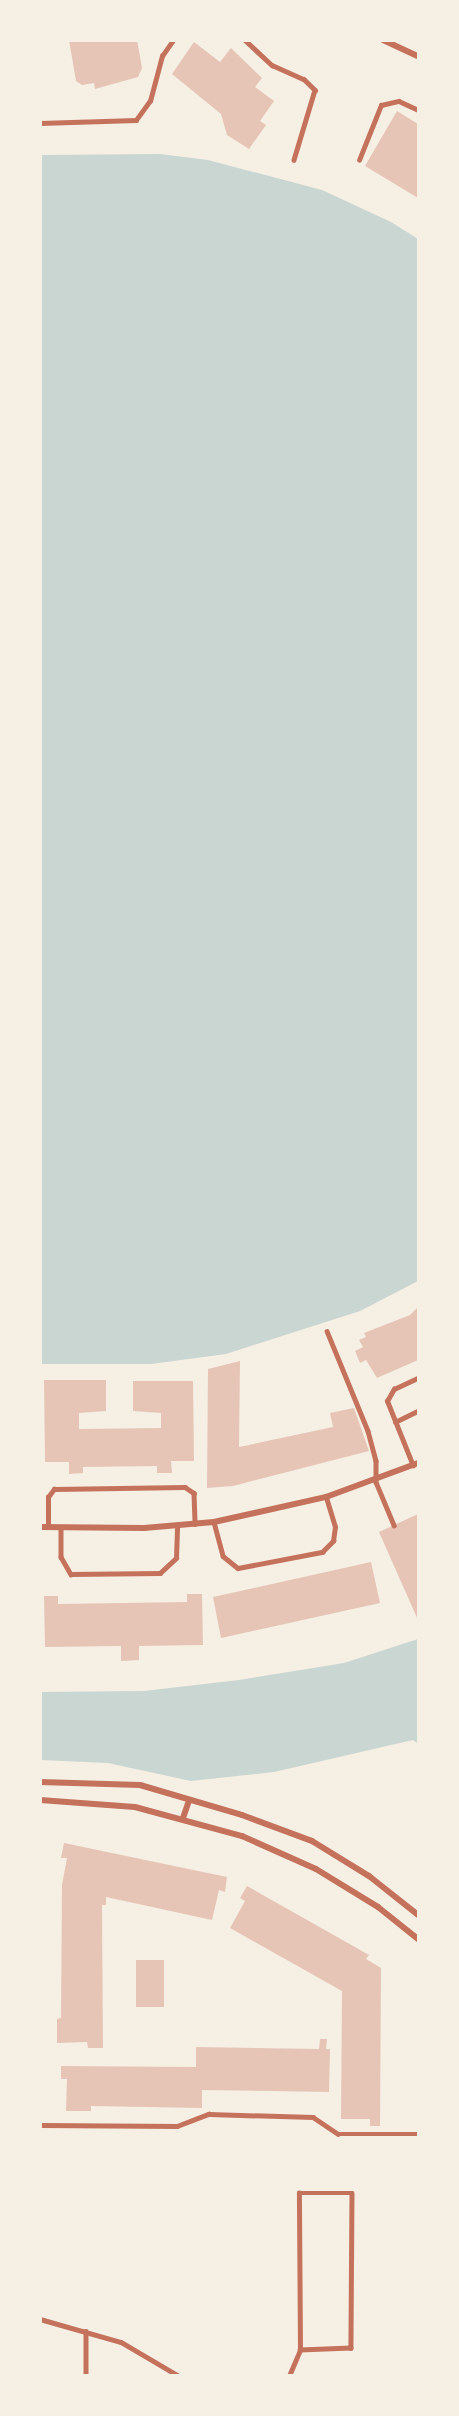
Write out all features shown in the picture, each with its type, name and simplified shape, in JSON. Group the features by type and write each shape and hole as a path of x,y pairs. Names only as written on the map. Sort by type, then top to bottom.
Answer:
{"street":[{"path":"383,41 418,56"},
{"path":"44,1527 177,1526 214,1522 326,1497 376,1482 416,1465"},
{"path":"40,1782 140,1785 242,1815 312,1841 369,1876 418,1915"},
{"path":"40,1800 135,1807 183,1818 242,1836 316,1869 378,1907 418,1939"},
{"path":"183,1818 189,1801"}],"lane":[{"path":"245,40 272,65 304,78 315,90 294,160"},
{"path":"40,123 136,120 150,101 162,56 171,41"},
{"path":"359,160 381,105 399,102 418,110"},
{"path":"327,1331 368,1431 376,1461 376,1482 394,1525"},
{"path":"416,1465 387,1401 388,1394 418,1378"},
{"path":"395,1422 418,1411"},
{"path":"44,1527 48,1497 54,1489 185,1487 194,1493 195,1524"},
{"path":"214,1522 223,1556 238,1568 322,1552 333,1541 335,1527 326,1497"},
{"path":"61,1527 61,1557 71,1574 160,1573 176,1558 177,1526"},
{"path":"40,2125 177,2126 209,2114 313,2117 338,2134 418,2134"},
{"path":"289,2376 300,2350 299,2193 352,2193 351,2348 300,2350"},
{"path":"40,2319 134,2347 179,2376"},
{"path":"86,2331 86,2376"}],"shaded area":[{"path":"160,154 208,160 322,190 391,222 418,239 418,1281 360,1311 226,1354 151,1364 41,1364 41,155"},
{"path":"418,1639 418,1744 413,1740 274,1772 191,1781 108,1763 41,1760 41,1692 144,1691 239,1680 344,1663"}],"building":[{"path":"69,40 137,40 142,68 138,77 95,89 94,83 82,85 76,81"},
{"path":"194,42 220,62 231,48 262,78 255,87 274,101 260,121 266,125 249,149 227,135 221,114 172,74"},
{"path":"397,111 418,124 418,198 365,166"},
{"path":"417,1308 418,1360 377,1378 366,1360 360,1363 355,1351 363,1347 359,1340 366,1337 364,1333 410,1315"},
{"path":"240,1361 239,1447 333,1427 330,1413 354,1408 369,1451 233,1486 207,1488 208,1369"},
{"path":"44,1380 106,1380 106,1411 79,1413 79,1429 161,1428 161,1413 133,1411 133,1381 193,1381 194,1461 171,1461 172,1473 157,1473 157,1466 83,1467 83,1473 69,1474 69,1462 45,1462"},
{"path":"418,1514 418,1620 379,1532"},
{"path":"371,1562 380,1603 221,1638 213,1597"},
{"path":"187,1594 202,1594 203,1645 139,1646 139,1660 121,1661 121,1646 45,1647 44,1596 58,1596 58,1604 187,1602"},
{"path":"64,1843 227,1877 225,1892 219,1890 212,1920 106,1897 106,1905 102,1905 103,2048 88,2048 87,2042 57,2043 57,2019 61,2018 62,1885 67,1858 61,1858"},
{"path":"247,1886 369,1955 366,1959 381,1968 380,2126 370,2126 370,2119 341,2119 342,1991 230,1928 245,1901 240,1898"},
{"path":"136,1960 164,1960 164,2007 136,2007"},
{"path":"320,2039 327,2039 326,2049 330,2049 329,2092 202,2090 202,2108 91,2106 91,2111 66,2111 67,2079 61,2079 61,2066 196,2067 196,2047 319,2049"}]}
